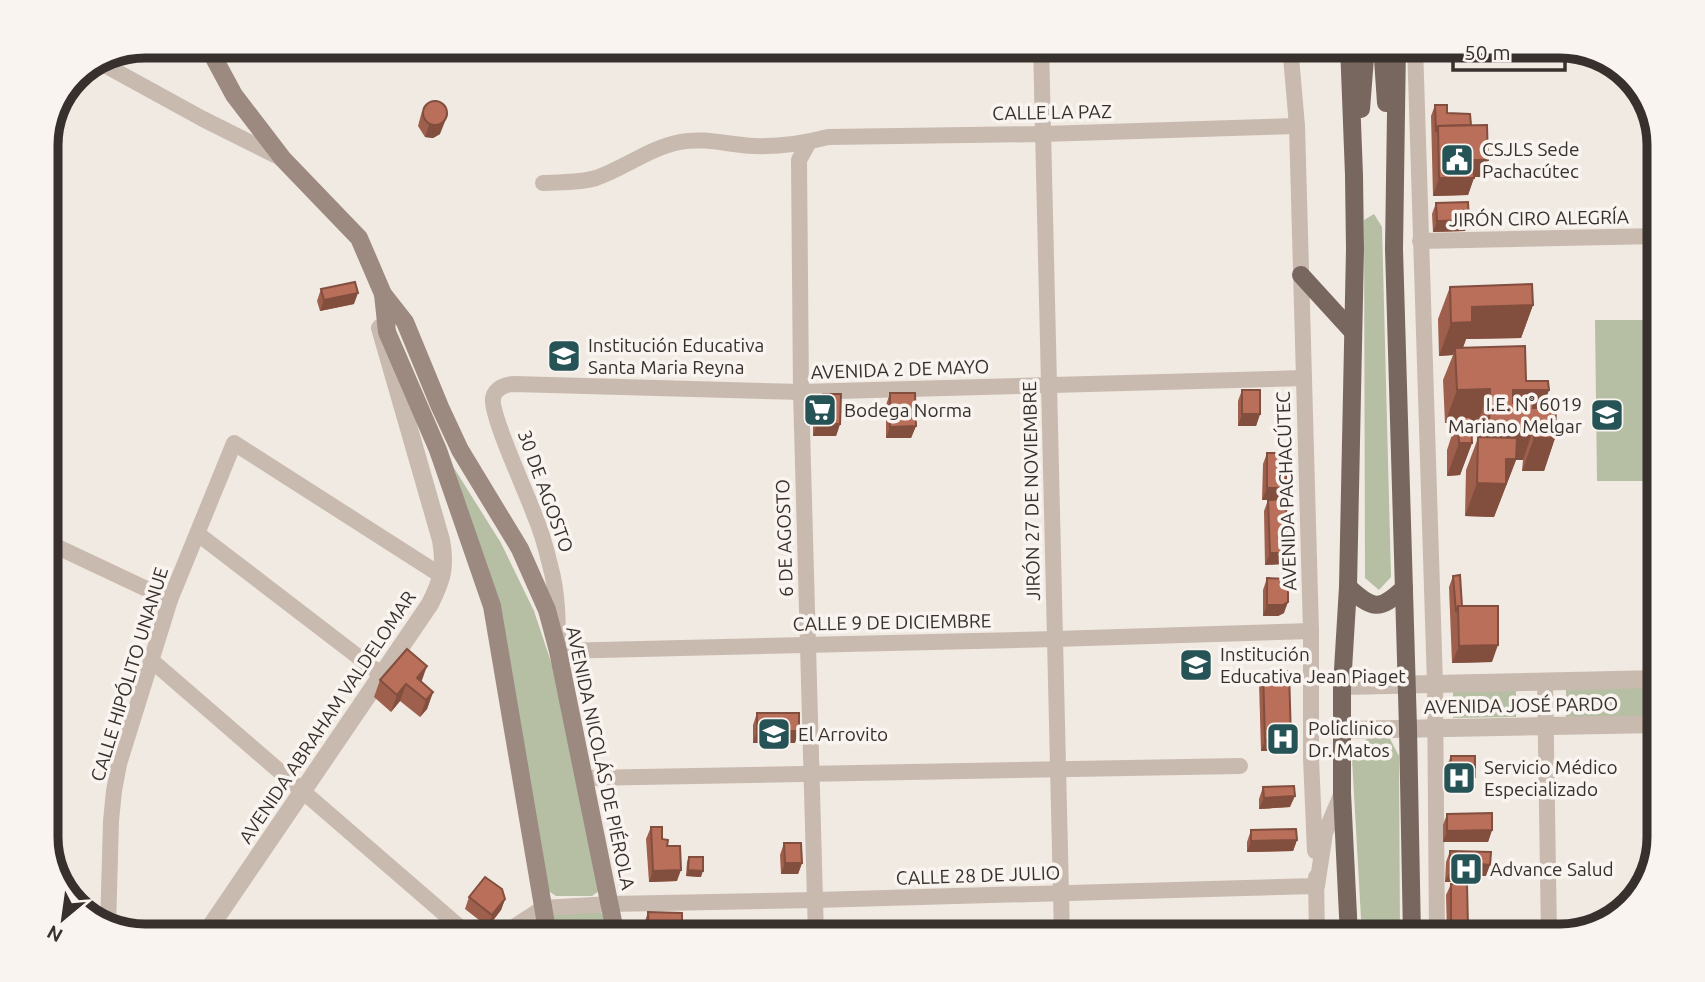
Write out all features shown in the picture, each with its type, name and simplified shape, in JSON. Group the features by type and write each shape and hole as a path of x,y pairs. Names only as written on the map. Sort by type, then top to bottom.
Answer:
{"main road":[{"name":"AVENIDA NICOLÁS DE PIÉROLA","path":"214,58 234,95 283,159 359,238 383,294 405,323 460,450 520,549 547,610 558,651 614,924"},
{"path":"1348,924 1342,793 1342,686 1348,587 1353,332 1354,175 1349,58"},
{"path":"1354,175 1365,58"},
{"path":"1383,58 1394,187"},
{"path":"1397,58 1394,249 1412,924"},
{"path":"1301,275 1353,332"},
{"name":"AVENIDA NICOLÁS DE PIÉROLA","path":"383,294 387,332 438,450 492,606 546,924"},
{"path":"1348,587 1362,600 1380,605 1388,603 1404,588"}],"street":[{"name":"JIRÓN 27 DE NOVIEMBRE","path":"1041,58 1062,924"},
{"name":"AVENIDA PACHACÚTEC","path":"1291,58 1297,126 1317,924"},
{"path":"1415,58 1435,684 1437,924"},
{"path":"107,66 283,159"},
{"name":"CALLE LA PAZ","path":"543,183 594,179 656,149 679,142 699,140 756,146 809,142 828,136 1043,134 1297,126"},
{"name":"6 DE AGOSTO","path":"809,142 799,160 801,392 816,924"},
{"name":"JIRÓN CIRO ALEGRÍA","path":"1420,241 1647,236"},
{"name":"AVENIDA ABRAHAM VALDELOMAR","path":"212,924 430,604 442,576 444,559 441,540 384,345 370,265"},
{"name":"AVENIDA 2 DE MAYO","path":"498,390 506,384 514,384 801,392 1304,378"},
{"name":"30 DE AGOSTO","path":"498,390 494,397 496,418 535,516 551,567 557,605 558,651"},
{"name":"CALLE HIPÓLITO UNANUE","path":"108,917 111,821 120,764 170,600 234,443 442,576"},
{"path":"198,534 382,675"},
{"path":"58,547 170,600"},
{"name":"CALLE 9 DE DICIEMBRE","path":"558,651 1311,631"},
{"path":"151,660 456,924"},
{"name":"AVENIDA JOSÉ PARDO","path":"1342,686 1647,679"},
{"path":"1545,681 1549,924"},
{"name":"AVENIDA JOSÉ PARDO","path":"1342,730 1647,724"},
{"path":"585,778 1240,766"},
{"path":"1317,886 1325,833 1342,793"},
{"name":"CALLE 28 DE JULIO","path":"543,908 1317,886"},
{"path":"519,924 543,908"}],"green space":[{"path":"1374,214 1382,227 1391,577 1379,590 1365,578 1364,220"},
{"path":"1595,320 1647,320 1647,481 1597,481"},
{"path":"454,468 501,543 534,611 557,680 599,891 592,896 556,896 547,890 479,549"},
{"path":"1566,688 1647,688 1647,718 1566,718"},
{"path":"1516,689 1516,717 1453,718 1453,690"},
{"path":"1369,735 1388,735 1399,756 1400,924 1361,924 1352,759"},
{"path":"599,910 605,924 552,924 552,914"}],"building":[{"path":"430,101 440,101 447,108 447,118 440,125 430,125 423,118 423,108"},
{"path":"1435,105 1447,105 1447,113 1470,114 1471,125 1438,126 1436,132"},
{"path":"1487,125 1488,160 1474,160 1474,178 1439,178 1438,126"},
{"path":"1468,202 1469,220 1437,221 1436,203"},
{"path":"355,282 358,293 324,300 321,289"},
{"path":"1532,284 1533,305 1472,307 1472,322 1451,323 1450,287"},
{"path":"1525,346 1526,381 1548,381 1549,390 1513,390 1513,403 1534,403 1533,408 1556,408 1555,438 1534,438 1534,427 1489,427 1490,389 1457,390 1455,348"},
{"path":"1242,390 1260,390 1260,414 1242,414"},
{"path":"890,393 915,393 916,426 890,427"},
{"path":"823,394 841,394 840,424 817,424 817,399"},
{"path":"1458,417 1471,417 1472,443 1459,443"},
{"path":"1478,437 1517,438 1516,459 1506,459 1506,484 1477,483"},
{"path":"1267,453 1286,453 1286,488 1267,488"},
{"path":"1286,499 1287,553 1270,553 1268,500"},
{"path":"1460,575 1462,606 1458,606 1456,612 1453,576"},
{"path":"1267,578 1288,579 1288,602 1283,605 1267,605"},
{"path":"1458,606 1498,606 1498,645 1459,646"},
{"path":"407,649 427,666 417,678 433,692 426,700 406,684 397,695 380,680"},
{"path":"1263,671 1289,671 1291,739 1265,740"},
{"path":"757,713 799,713 799,731 757,731"},
{"path":"1451,756 1475,756 1475,777 1451,777"},
{"path":"1294,786 1295,796 1264,798 1263,787"},
{"path":"1492,813 1492,830 1447,831 1447,814"},
{"path":"651,827 662,827 662,839 668,840 667,846 680,846 681,870 653,871"},
{"path":"1296,829 1297,840 1251,841 1251,830"},
{"path":"784,843 801,843 802,863 785,863"},
{"path":"1450,851 1491,852 1490,865 1481,864 1481,871 1450,871"},
{"path":"689,857 703,857 703,871 688,870"},
{"path":"485,877 502,889 505,899 492,915 469,897"},
{"path":"1467,883 1468,924 1452,924 1451,884"},
{"path":"648,912 682,913 682,924 648,924"}],"place":[{"name":"CSJLS Sede Pachacútec","path":"1457,160"},
{"name":"Institución Educativa Santa Maria Reyna","path":"564,356"},
{"name":"Bodega Norma","path":"820,410"},
{"name":"I.E. N° 6019 Mariano Melgar","path":"1607,415"},
{"name":"Institución Educativa Jean Piaget","path":"1196,665"},
{"name":"El Arrovito","path":"774,734"},
{"name":"Policlinico Dr. Matos","path":"1283,739"},
{"name":"Servicio Médico Especializado","path":"1459,778"},
{"name":"Advance Salud","path":"1466,869"}]}
